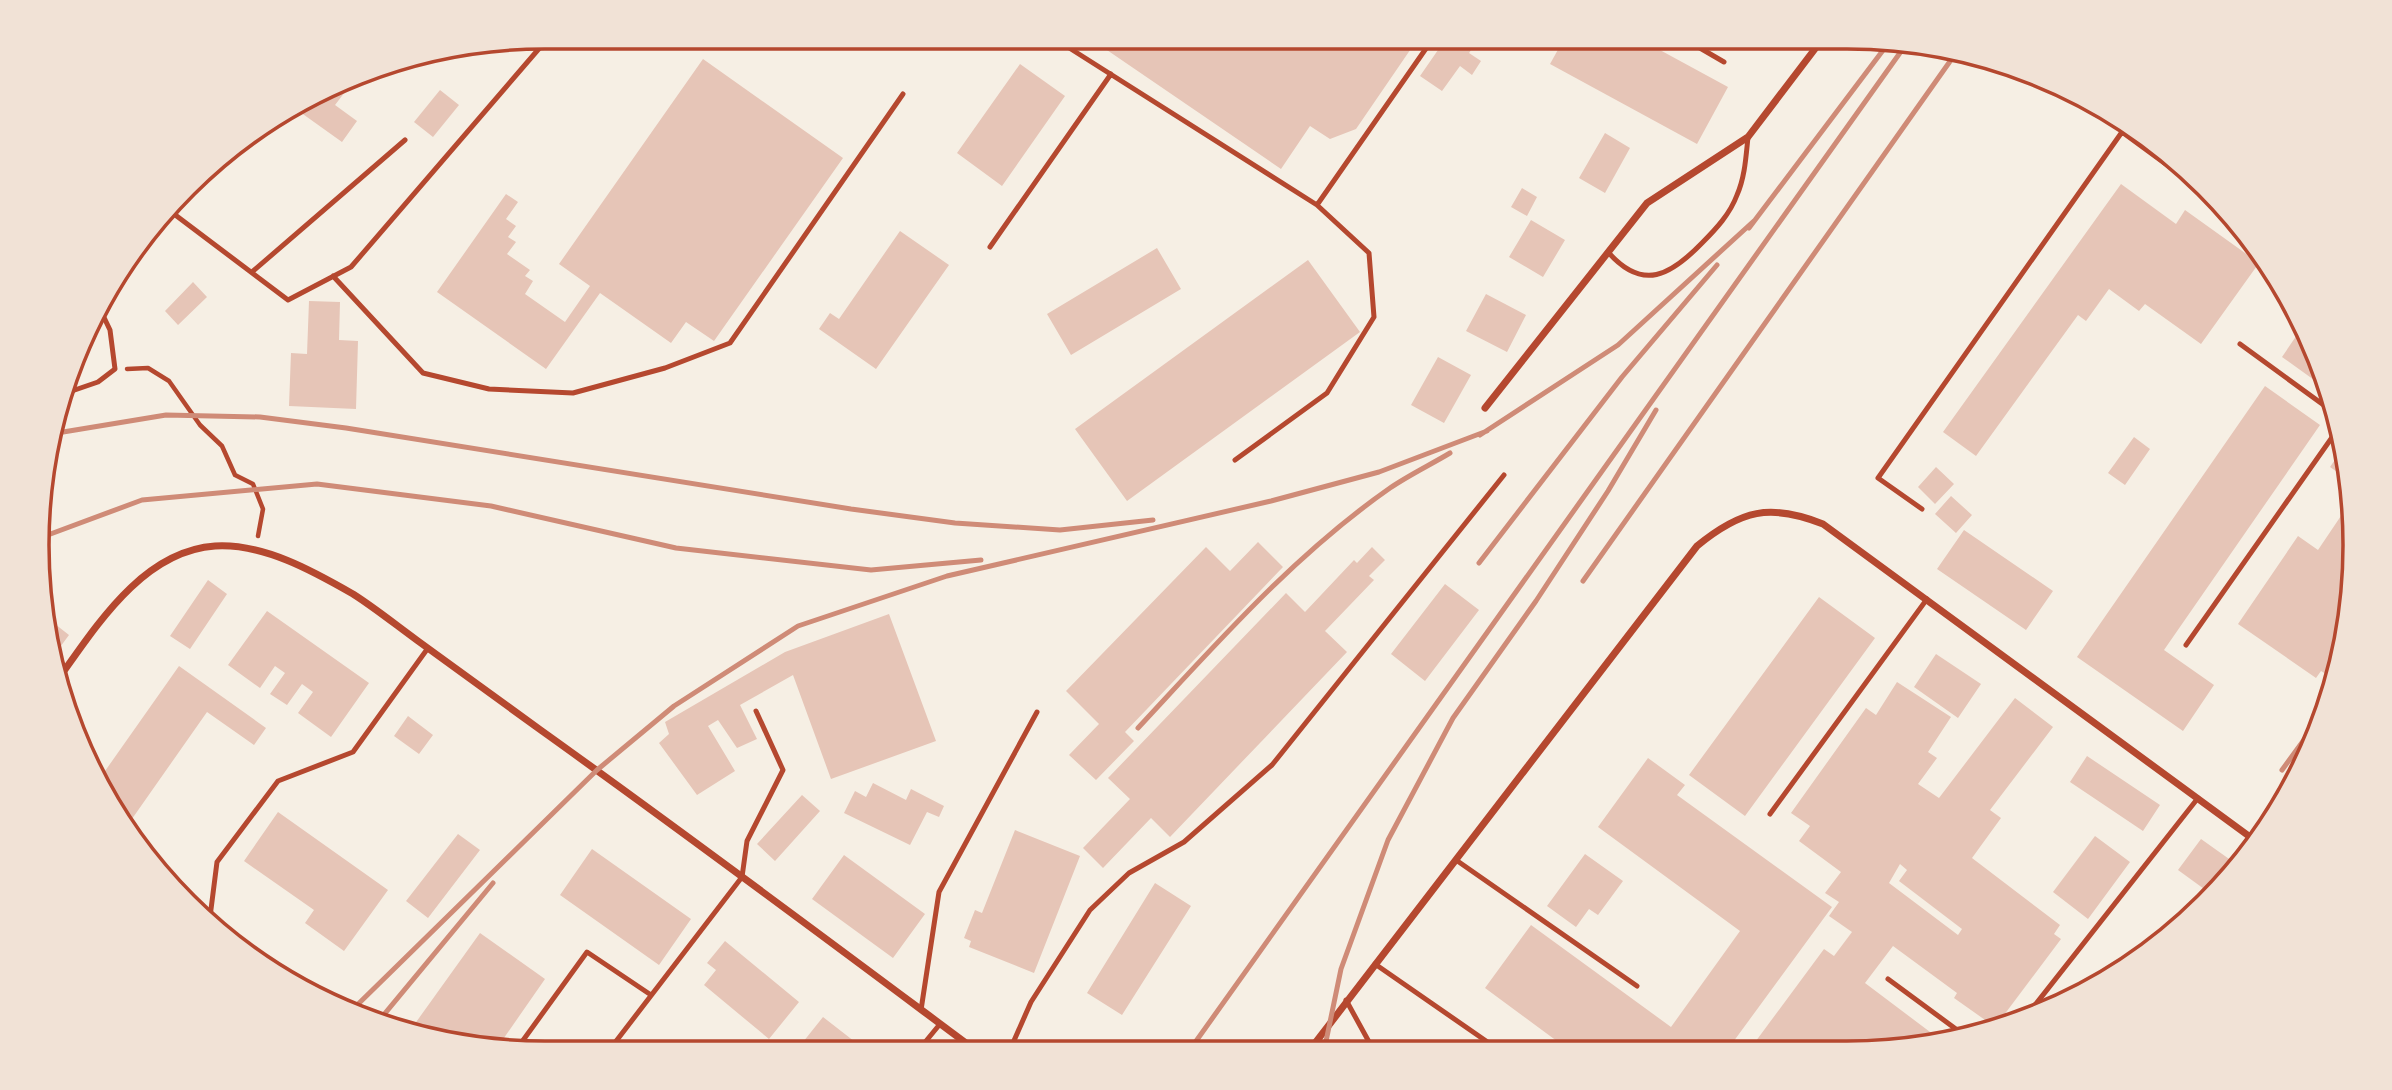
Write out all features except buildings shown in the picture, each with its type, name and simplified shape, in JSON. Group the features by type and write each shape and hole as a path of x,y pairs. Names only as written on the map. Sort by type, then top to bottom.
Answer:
{"street":[{"path":"1485,408 1647,203 1748,137 1815,49"},
{"path":"1316,1041 1697,546 1719,528 1740,518 1770,510 1796,513 1823,524 2249,835"},
{"path":"65,670 126,591 152,570 183,553 215,546 255,550 294,563 354,595 963,1041"}],"lane":[{"path":"175,215 288,300 351,267 538,49"},
{"path":"1071,49 1317,205 1369,253 1374,317 1327,393 1236,460"},
{"path":"1317,205 1426,49"},
{"path":"1702,49 1724,62"},
{"path":"990,247 1111,75"},
{"path":"334,276 423,373 489,389 573,393 665,368 730,343 903,94"},
{"path":"1922,509 1878,478 2122,132"},
{"path":"1608,252 1619,264 1640,275 1662,275 1683,263 1723,221 1737,195 1745,166 1748,137"},
{"path":"2130,138 2156,157"},
{"path":"252,272 405,140"},
{"path":"74,390 98,382 115,369 110,330 104,318"},
{"path":"2239,344 2322,404"},
{"path":"2186,645 2331,439"},
{"path":"1014,1041 1031,1002 1090,910 1129,873 1184,842 1272,765 1504,475"},
{"path":"1770,814 1927,599"},
{"path":"211,911 217,862 278,780 353,752 428,648"},
{"path":"616,1041 741,877 747,841 783,770 756,711"},
{"path":"921,1010 939,892 1037,712"},
{"path":"2036,1003 2198,798"},
{"path":"1456,860 1637,986"},
{"path":"523,1040 587,952 651,995"},
{"path":"1375,964 1486,1041"},
{"path":"1888,979 1955,1028"},
{"path":"1346,1000 1369,1041"},
{"path":"926,1041 940,1024"}],"path":[{"path":"115,369 148,368 169,381 200,425 222,446 235,475 253,485 263,509 255,550"}],"railway":[{"path":"1749,228 1883,50"},
{"path":"1196,1041 1901,52"},
{"path":"1583,581 1951,60"},
{"path":"1480,435 1618,345 1755,220"},
{"path":"1479,563 1622,377 1717,265"},
{"path":"1326,1041 1341,969 1388,840 1453,718 1536,601 1608,491 1656,410"},
{"path":"63,432 166,415 260,417 955,523 1060,530 1153,520"},
{"path":"358,1004 597,770 674,706 798,626 947,576 1271,501 1379,472 1487,431"},
{"path":"1138,728 1258,601 1321,542 1390,488 1450,453"},
{"path":"49,534 142,500 317,484 491,506 676,548 871,570 981,560"},
{"path":"2282,770 2301,744"},
{"path":"384,1014 493,883"}]}
